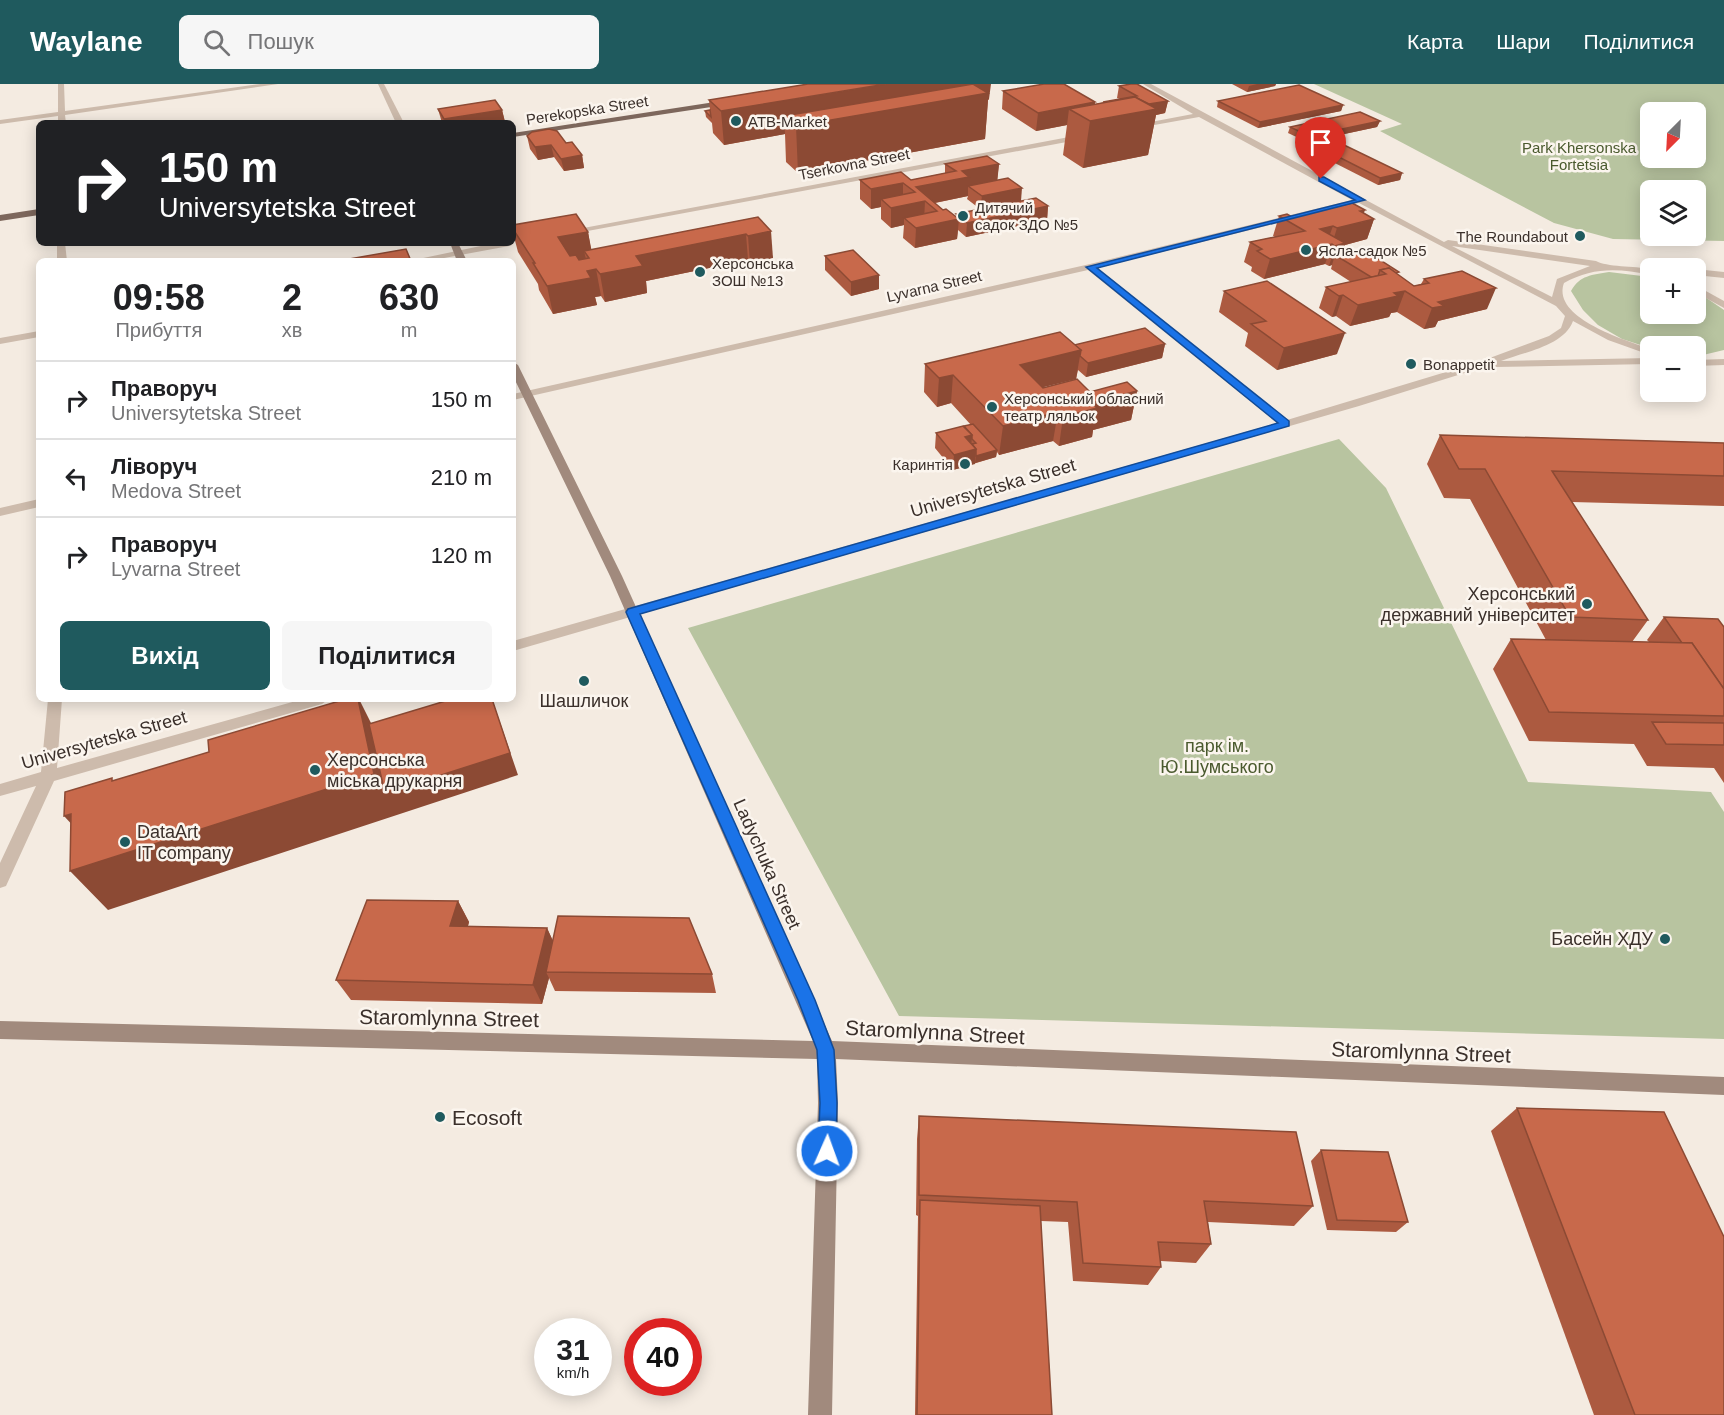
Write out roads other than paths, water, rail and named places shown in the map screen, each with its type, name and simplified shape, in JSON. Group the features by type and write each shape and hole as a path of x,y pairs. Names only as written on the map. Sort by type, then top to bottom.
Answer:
{"main road":[{"name":"Perekopska Street","path":"516,135 737,100"},
{"path":"0,218 36,212"}],"street":[{"path":"61,84 62,120"},
{"path":"0,122 275,84"},
{"path":"381,84 399,120"},
{"path":"1146,84 1200,115 1559,304 1570,315 1610,338 1640,348"},
{"path":"1131,127 1200,115"},
{"name":"Tserkovna Street","path":"560,234 1096,134"},
{"name":"Lyvarna Street","path":"520,396 1090,267 1362,200"},
{"path":"1439,242 1640,269"},
{"path":"429,258 491,246"},
{"path":"1559,304 1556,294 1560,281 1573,272 1601,265"},
{"path":"1090,267 1285,424"},
{"path":"1706,273 1724,275"},
{"path":"1706,294 1724,305"},
{"name":"Universytetska Street","path":"516,645 1285,424 1484,364 1553,338 1565,329 1570,315"},
{"path":"0,341 36,335"},
{"name":"Universytetska Street","path":"1484,364 1640,361"},
{"path":"1706,363 1721,364"},
{"name":"Ladychuka Street","path":"516,378 520,396 633,612 806,1000 825,1050 828,1103 820,1415"},
{"path":"0,512 36,504"},
{"path":"0,881 48,776 52,754 55,702"},
{"name":"Universytetska Street","path":"0,790 311,702"},
{"name":"Staromlynna Street","path":"0,1030 825,1050 1724,1086"}],"place":[{"name":"ATB-Market","path":"736,121"},
{"name":"Дитячий садок ЗДО №5","path":"963,216"},
{"name":"The Roundabout","path":"1580,236"},
{"name":"Ясла-садок №5","path":"1306,250"},
{"name":"Херсонська ЗОШ №13","path":"700,272"},
{"name":"Bonappetit","path":"1411,364"},
{"name":"Херсонський обласний театр ляльок","path":"992,407"},
{"name":"Каринтія","path":"965,464"},
{"name":"Херсонський державний університет","path":"1587,604"},
{"name":"Шашличок","path":"584,681"},
{"name":"Херсонська міська друкарня","path":"315,770"},
{"name":"DataArt IT company","path":"125,842"},
{"name":"Басейн ХДУ","path":"1665,939"},
{"name":"Ecosoft","path":"440,1117"}],"park label":[{"name":"Park Khersonska Fortetsia","path":"1579,156"},
{"name":"парк ім. Ю.Шумського","path":"1217,756"}]}
